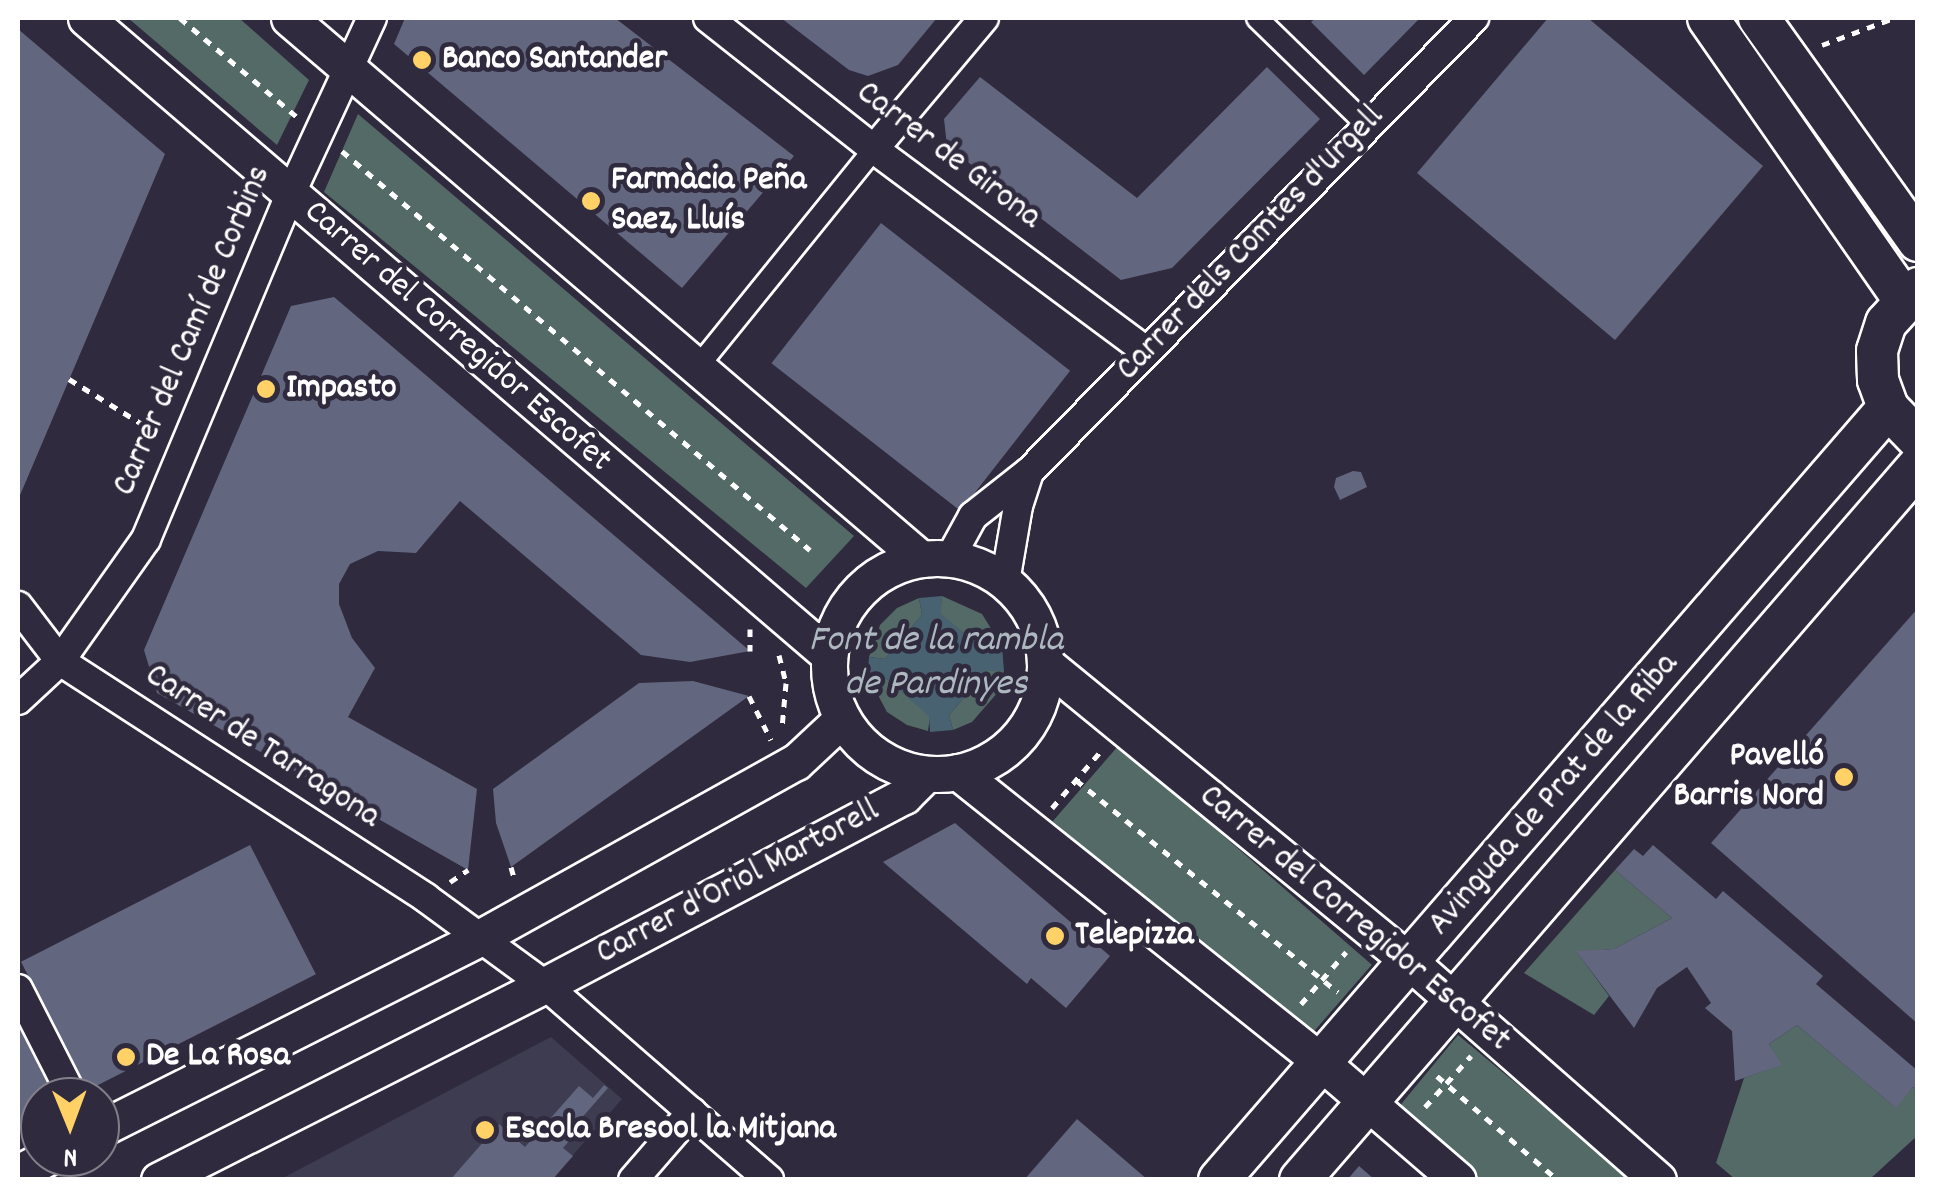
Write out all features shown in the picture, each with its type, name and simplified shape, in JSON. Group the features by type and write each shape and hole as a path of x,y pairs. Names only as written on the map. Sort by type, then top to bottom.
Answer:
{"main road":[{"path":"1708,18 1910,294 1886,323 1877,351 1878,380 1888,408 1918,439"},
{"path":"1759,18 1918,241"},
{"name":"Avinguda de Prat de la Riba","path":"1219,1180 1888,408"},
{"name":"Avinguda de Prat de la Riba","path":"1300,1180 1918,466"}],"street":[{"name":"Carrer del Corregidor Escofet","path":"86,18 829,655"},
{"path":"289,18 696,369 935,558"},
{"name":"Carrer del Camí de Corbins","path":"18,700 60,661 146,538 291,193 372,18"},
{"name":"Carrer de Girona","path":"708,18 874,149 1146,351"},
{"path":"696,369 984,18"},
{"path":"1257,18 1367,125"},
{"name":"Carrer dels Comtes d'Urgell","path":"935,558 973,516 1029,472 1474,18"},
{"name":"Carrer dels Comtes d'Urgell","path":"1006,582 1018,506 1029,472"},
{"path":"942,773 986,762 1011,745 1030,721 1042,694 1046,664 1041,633 1027,605 1006,582 979,566 935,558 887,570 858,591 838,620 829,655 830,688 842,719 864,746 892,764 942,773 1031,834 1322,1063 1458,1180"},
{"name":"Carrer de Tarragona","path":"18,606 60,661 481,936"},
{"name":"Carrer del Corregidor Escofet","path":"1046,664 1410,962 1658,1180"},
{"path":"120,1118 481,936 796,762 842,719"},
{"name":"Carrer d'Oriol Martorell","path":"159,1180 546,986 942,773"},
{"path":"481,936 546,986 769,1180"},
{"path":"18,989 63,1077"},
{"path":"632,1180 692,1112"}],"path":[{"path":"180,18 302,121"},
{"path":"1788,58 1894,18"},
{"path":"342,151 810,550"},
{"path":"69,379 184,446"},
{"path":"750,651 750,621 764,636"},
{"path":"749,696 777,752 786,682 777,650"},
{"path":"1031,834 1121,727"},
{"path":"1076,780 1346,998"},
{"path":"1280,1030 1367,927"},
{"path":"1403,1132 1492,1032"},
{"path":"1426,1066 1558,1180"}],"shaded area":[{"name":"Escola Bresool la Mitjana","path":"551,1037 622,1099 552,1179 279,1180"}],"green space":[{"path":"128,18 239,18 309,80 277,145"},
{"path":"358,114 854,536 806,588 324,192"},
{"path":"942,596 982,614 1002,646 985,651 940,614"},
{"path":"919,598 922,615 885,659 869,657 880,625 897,608"},
{"path":"986,671 1004,671 999,691 972,722 953,730 949,715"},
{"path":"886,678 930,716 928,731 907,725 887,712 871,682"},
{"path":"1119,745 1372,965 1306,1041 1053,821"},
{"path":"1615,870 1672,918 1614,949 1577,952 1609,996 1594,1015 1524,973"},
{"path":"1797,1025 1895,1107 1913,1087 1917,1090 1917,1136 1870,1179 1735,1179 1716,1163 1744,1078 1781,1065 1769,1044"},
{"path":"1458,1035 1631,1179 1471,1179 1393,1114"}],"water":[{"name":"Font de la rambla de Pardinyes","path":"942,596 941,614 984,651 1002,646 1004,671 986,671 949,715 953,730 930,732 929,716 886,678 871,682 869,657 885,659 922,615 919,598"}],"building":[{"path":"405,18 615,18 794,156 682,288 394,44"},
{"path":"781,18 937,18 898,65 868,76 849,70"},
{"path":"1316,18 1420,18 1364,75 1311,22"},
{"path":"1548,18 1588,18 1763,166 1615,340 1417,173"},
{"path":"18,29 165,154 18,500 20,281"},
{"path":"1267,67 1320,119 1172,268 1121,280 947,146 944,119 980,77 1137,198"},
{"path":"881,223 1070,371 961,511 771,363"},
{"path":"334,297 750,651 690,662 641,655 460,501 416,553 378,551 350,564 339,584 339,604 352,638 375,668 348,717 477,789 468,870 157,693 144,650 291,306"},
{"path":"1361,472 1367,487 1340,500 1334,487 1336,478"},
{"name":"Pavelló Barris Nord","path":"1918,608 1918,1024 1711,843"},
{"path":"693,681 749,696 511,867 496,823 493,789 639,683"},
{"path":"955,823 1110,956 1066,1008 1031,978 1027,984 883,862"},
{"path":"250,845 316,974 114,1077 80,1077 21,962"},
{"path":"1653,845 1716,899 1723,891 1823,976 1816,984 1918,1071 1918,1090 1913,1087 1896,1108 1797,1025 1769,1044 1782,1065 1735,1081 1732,1031 1705,1008 1711,1003 1687,967 1657,988 1634,1028 1576,951 1614,949 1672,918 1615,870 1634,849 1643,856"},
{"path":"18,1025 45,1077 20,1077 18,1131"},
{"path":"604,1085 608,1088 571,1130 575,1134 563,1148 573,1156 552,1180 450,1180 499,1124 525,1147 579,1086 593,1098"},
{"path":"1077,1119 1148,1180 1024,1180"},
{"path":"1359,1166 1375,1180 1347,1180"}],"place":[{"name":"Banco Santander","path":"422,60"},
{"name":"Farmàcia Peña Saez, Lluís","path":"591,201"},
{"name":"Impasto","path":"266,389"},
{"name":"Pavelló Barris Nord","path":"1844,777"},
{"name":"Telepizza","path":"1055,936"},
{"name":"De La Rosa","path":"126,1057"},
{"name":"Escola Bresool la Mitjana","path":"485,1130"}]}
